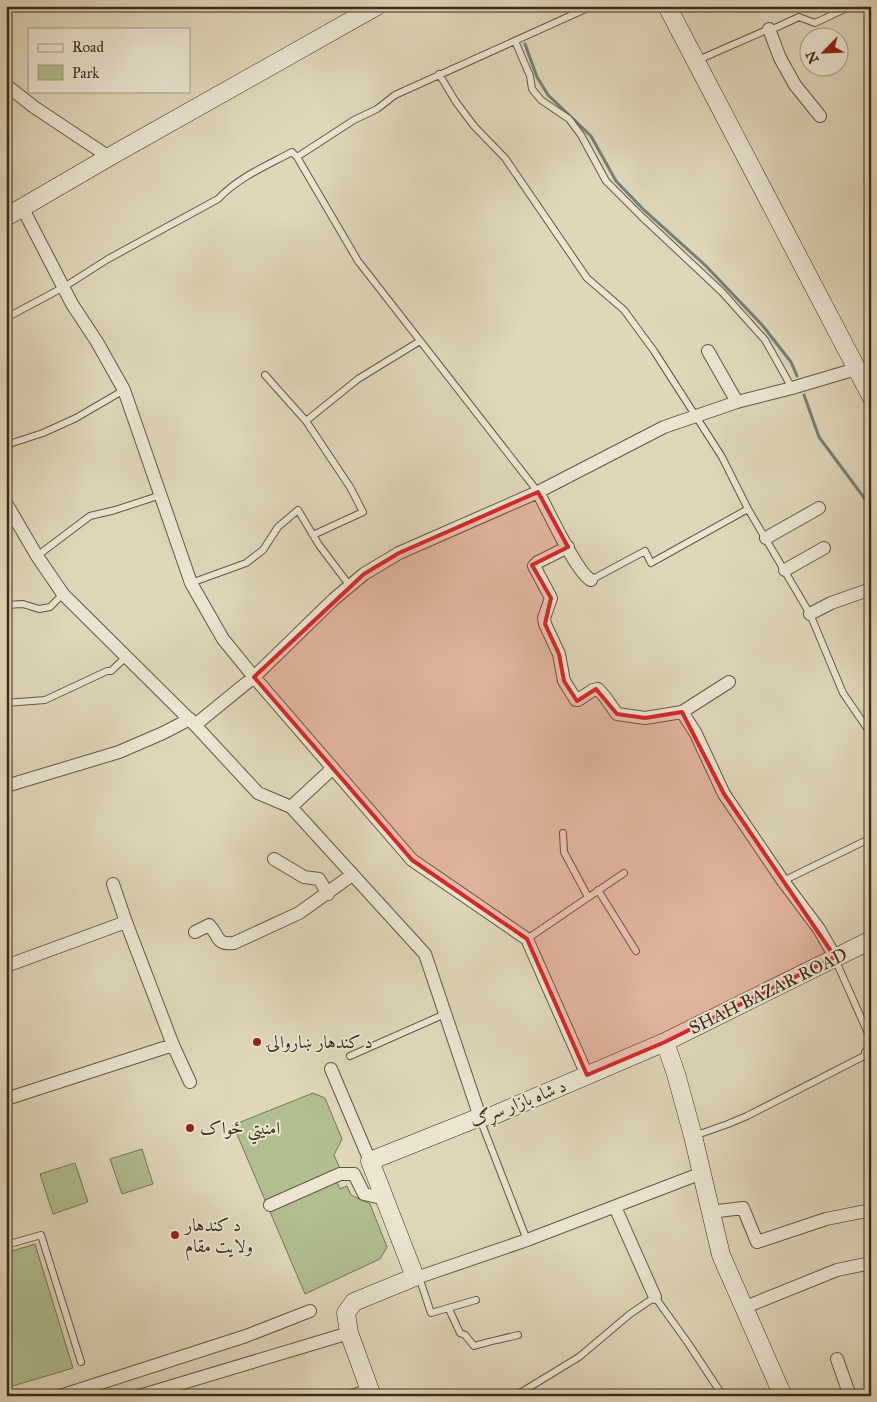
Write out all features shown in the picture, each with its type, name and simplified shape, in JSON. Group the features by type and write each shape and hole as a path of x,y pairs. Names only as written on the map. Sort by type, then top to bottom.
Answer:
{"main road":[{"path":"6,217 108,157 377,6"},
{"path":"667,6 865,382"},
{"name":"SHAH BAZAR ROAD","path":"664,1042 871,940"},
{"path":"664,1042 676,1074 721,1256 782,1396"},
{"name":"د شاه بازار سړګ","path":"370,1161 480,1117 492,1116 664,1042"},
{"path":"370,1161 417,1277 354,1302 346,1313 349,1333 370,1391"}],"street":[{"path":"769,29 780,58 795,85 820,116"},
{"path":"6,85 34,107 108,157"},
{"path":"22,208 72,304 97,342 124,390 191,583 223,639 412,860 527,939 588,1074"},
{"path":"708,351 737,402"},
{"path":"6,786 119,752 192,722 254,677 334,599 364,574 399,553 538,492 664,427 737,402 792,388 865,382"},
{"path":"538,492 586,577 591,580"},
{"path":"6,503 37,556 63,594 192,722 258,793 291,807 425,954 480,1117"},
{"path":"766,538 819,508"},
{"path":"568,547 538,562 534,566 551,598 544,618 545,624 559,654 564,681 577,701 593,690 598,689 606,697 617,714 645,718 682,712 729,682"},
{"path":"785,570 824,548"},
{"path":"810,614 831,603 871,589"},
{"path":"682,712 695,732 724,794 783,881 819,929 834,957"},
{"path":"291,807 333,768"},
{"path":"274,859 304,878 319,879 328,894"},
{"path":"195,932 209,925 218,940 225,944 234,943 299,913 352,875"},
{"path":"113,884 173,1045 190,1082"},
{"path":"6,966 126,922"},
{"path":"6,1099 173,1045"},
{"path":"331,1069 370,1161"},
{"path":"270,1205 340,1174 354,1174 364,1194 381,1198"},
{"path":"417,1277 527,1240 702,1174"},
{"path":"615,1206 655,1297"},
{"path":"710,1212 743,1208 755,1240 760,1242 826,1219 871,1210"},
{"path":"743,1308 837,1270 871,1263"},
{"path":"60,1396 246,1336 310,1312"},
{"path":"138,1396 349,1333"},
{"path":"837,1359 850,1396"}],"lane":[{"path":"297,157 354,120 377,109 395,95 592,6"},
{"path":"696,61 799,17 816,23 851,6"},
{"path":"515,41 530,76 532,90 541,100 569,119 581,135 606,181 640,216 722,292 765,340 792,388"},
{"path":"439,74 456,102 474,126 505,158 587,278 624,310 654,351 722,457 748,509 810,614 842,693 871,734"},
{"path":"6,318 108,259 218,199 228,188 245,177 292,152 297,157 358,261 538,492"},
{"path":"306,422 358,379 420,341"},
{"path":"265,375 306,422 350,487 363,512 313,535"},
{"path":"6,445 43,433 76,418 124,390"},
{"path":"37,556 90,516 161,495"},
{"path":"591,580 644,551 651,563 748,509"},
{"path":"191,583 246,563 262,550 278,527 298,510 313,535 350,586"},
{"path":"6,605 23,604 40,609 50,607 63,594"},
{"path":"6,703 45,700 107,671 111,671 127,656"},
{"path":"562,833 564,852 588,897"},
{"path":"783,881 871,838"},
{"path":"527,939 624,873"},
{"path":"598,890 636,950"},
{"path":"834,957 871,1040"},
{"path":"350,1056 445,1014"},
{"path":"692,1136 747,1116 870,1055"},
{"path":"480,1117 527,1240"},
{"path":"6,1245 42,1234 81,1362"},
{"path":"417,1277 430,1312 449,1309 476,1300"},
{"path":"515,1396 579,1357 630,1314 655,1297 723,1396"},
{"path":"449,1309 460,1333 465,1335 474,1346 495,1339 500,1340 518,1336"},
{"path":"345,1396 370,1391"}],"highlighted area":[{"path":"538,492 568,547 532,565 551,598 545,624 559,654 564,681 577,701 596,689 617,714 645,718 682,712 724,794 835,957 665,1042 587,1075 527,939 412,860 254,677 364,574 399,553"}],"green space":[{"path":"313,1093 325,1098 342,1139 334,1155 343,1176 336,1180 340,1189 347,1186 351,1195 370,1204 387,1247 380,1259 305,1294 233,1125"},
{"path":"142,1149 153,1184 122,1194 110,1159"},
{"path":"75,1163 88,1202 53,1214 40,1174"},
{"path":"35,1244 73,1368 6,1388 6,1253"}],"waterway":[{"path":"525,44 537,77 548,95 591,136 616,181 643,209 705,265 763,326 791,362 797,376"},
{"path":"804,395 819,437 871,509"}],"place":[{"name":"د کندهار ښاروالۍ","path":"257,1042"},
{"name":"امنيتي ځواک","path":"190,1128"},
{"name":"د کندهار ولايت مقام","path":"175,1235"}]}
